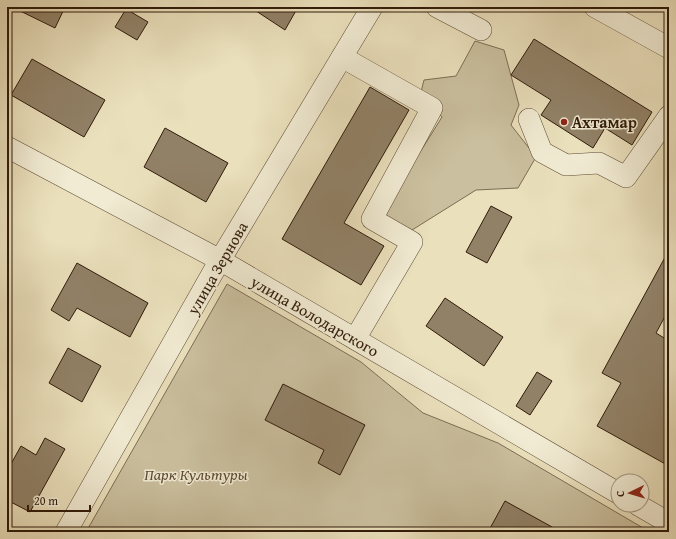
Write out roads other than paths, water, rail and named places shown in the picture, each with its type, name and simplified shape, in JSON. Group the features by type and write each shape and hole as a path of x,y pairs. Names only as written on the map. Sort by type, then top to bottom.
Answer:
{"street":[{"name":"улица Зернова","path":"66,532 220,260 372,7"},
{"path":"437,7 481,30"},
{"path":"595,7 669,48"},
{"path":"342,57 432,108 372,219 412,242 355,339"},
{"path":"529,119 542,152 566,165 599,163 626,176 669,116"},
{"name":"улица Володарского","path":"7,147 220,260 610,488"},
{"path":"650,512 669,523"}],"place":[{"name":"Ахтамар","path":"564,122"}],"park label":[{"name":"Парк Культуры","path":"196,474"}]}
